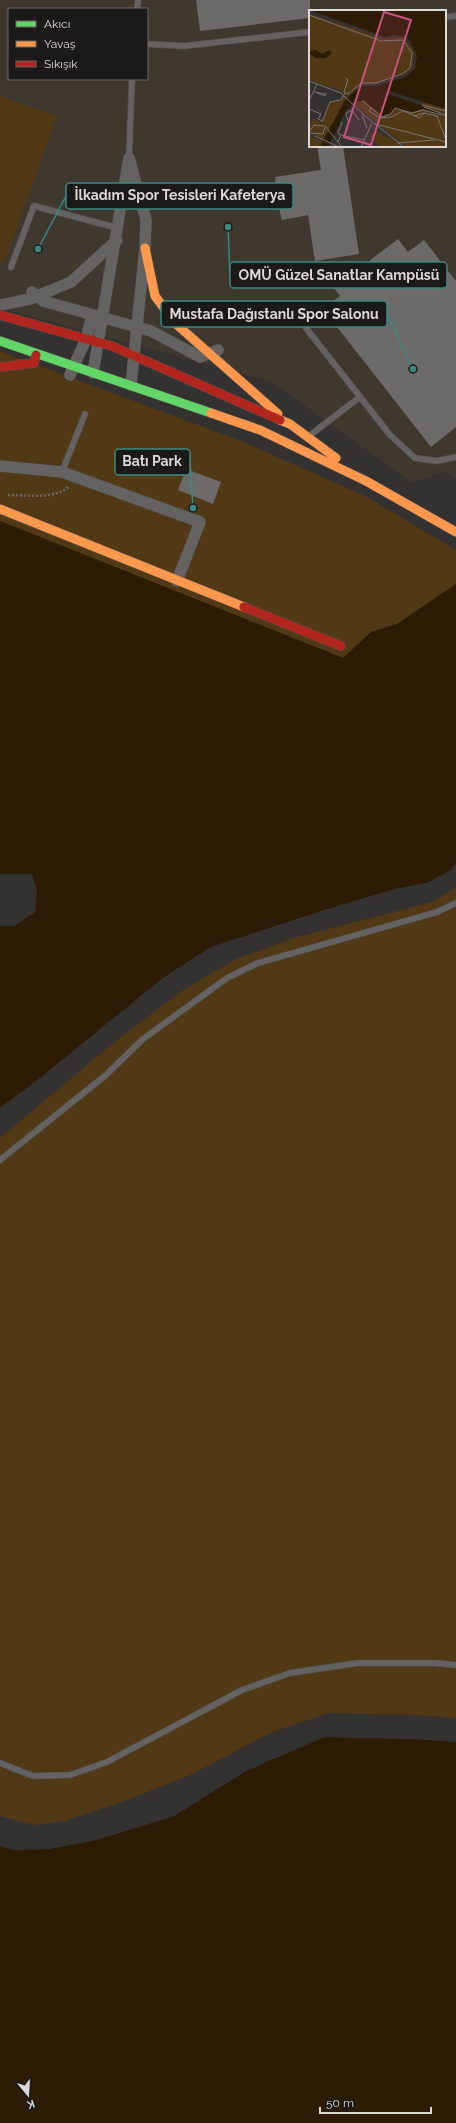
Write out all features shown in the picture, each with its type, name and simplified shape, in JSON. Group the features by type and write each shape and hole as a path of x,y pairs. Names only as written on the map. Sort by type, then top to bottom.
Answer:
{"main road":[{"path":"145,248 155,296 176,324 214,352 290,424 366,481"},
{"path":"0,315 98,342 135,356 290,424"},
{"path":"0,341 71,371 93,373 131,385 165,399 260,430 366,481 455,532"},
{"path":"0,367 34,363 36,355"},
{"path":"0,509 341,646"}],"street":[{"path":"93,373 117,240 129,158"},
{"path":"129,158 146,220 138,327 131,385"},
{"path":"0,305 71,282 117,240"},
{"path":"35,294 43,301 151,331 200,357 214,352"},
{"path":"71,371 86,339 92,315"},
{"path":"0,466 62,472 200,522 177,581"}],"lane":[{"path":"446,17 456,16"},
{"path":"148,44 184,46 309,32"},
{"path":"129,158 132,80"},
{"path":"11,267 34,206 118,228"},
{"path":"306,328 390,435 415,458 437,461 456,457"},
{"path":"308,437 360,397"},
{"path":"62,472 85,414"},
{"path":"0,1160 106,1075 144,1039 227,978 258,963 437,912 456,903"},
{"path":"0,1763 33,1776 70,1775 107,1762 242,1690 290,1673 358,1663 435,1663 456,1665"}],"path":[{"path":"1,495 49,495 65,490 77,477"}],"shaded area":[{"path":"0,0 456,0 456,479 446,472 411,482 272,382 0,308"},
{"path":"0,96 57,116 4,263 0,261"},
{"path":"0,351 241,441 365,496 456,550 456,584 397,624 371,632 344,658 0,521"},
{"path":"0,521 343,658 371,632 397,624 456,584 456,863 451,870 427,883 395,889 211,947 163,978 39,1079 0,1108 0,926 14,926 35,912 37,891 32,874 0,874"},
{"path":"456,887 456,1718 415,1715 329,1713 272,1732 192,1774 130,1799 64,1821 34,1825 0,1816 0,1138 107,1048 180,992 236,959 297,937 432,902"},
{"path":"324,1737 415,1739 456,1742 456,2123 0,2123 0,1846 14,1850 49,1849 96,1840 174,1816 246,1771"}],"pier":[{"path":"456,863 453,871 428,885 396,891 212,949 165,979 40,1081 0,1110 0,1108 39,1079 163,978 211,947 395,889 427,883 451,870"},
{"path":"323,1735 416,1737 456,1740 456,1742 415,1739 324,1737 246,1771 174,1816 96,1840 49,1849 14,1850 0,1846 0,1844 14,1848 49,1847 96,1838 173,1815 245,1769"}],"building":[{"path":"196,0 310,0 309,18 200,31"},
{"path":"317,147 343,147 359,254 315,261 308,215 282,220 277,200 275,177 321,170"},
{"path":"398,239 408,252 424,240 456,281 456,427 431,447 323,309 340,296 334,288"},
{"path":"186,469 221,482 213,504 178,490"}],"traffic: fast":[{"path":"0,341 211,413"}],"traffic: slow":[{"path":"145,248 155,296 176,324 278,414"},
{"path":"211,413 260,430 366,481 456,532"},
{"path":"280,420 290,424 336,458"},
{"path":"0,509 244,607"}],"traffic: jam":[{"path":"0,315 112,346 280,420"},
{"path":"0,367 34,363 36,355"},
{"path":"244,607 341,646"}],"place":[{"name":"OMÜ Güzel Sanatlar Kampüsü","path":"228,227"},
{"name":"İlkadım Spor Tesisleri Kafeterya","path":"38,249"},
{"name":"Mustafa Dağıstanlı Spor Salonu","path":"413,369"},
{"name":"Batı Park","path":"193,508"}]}
